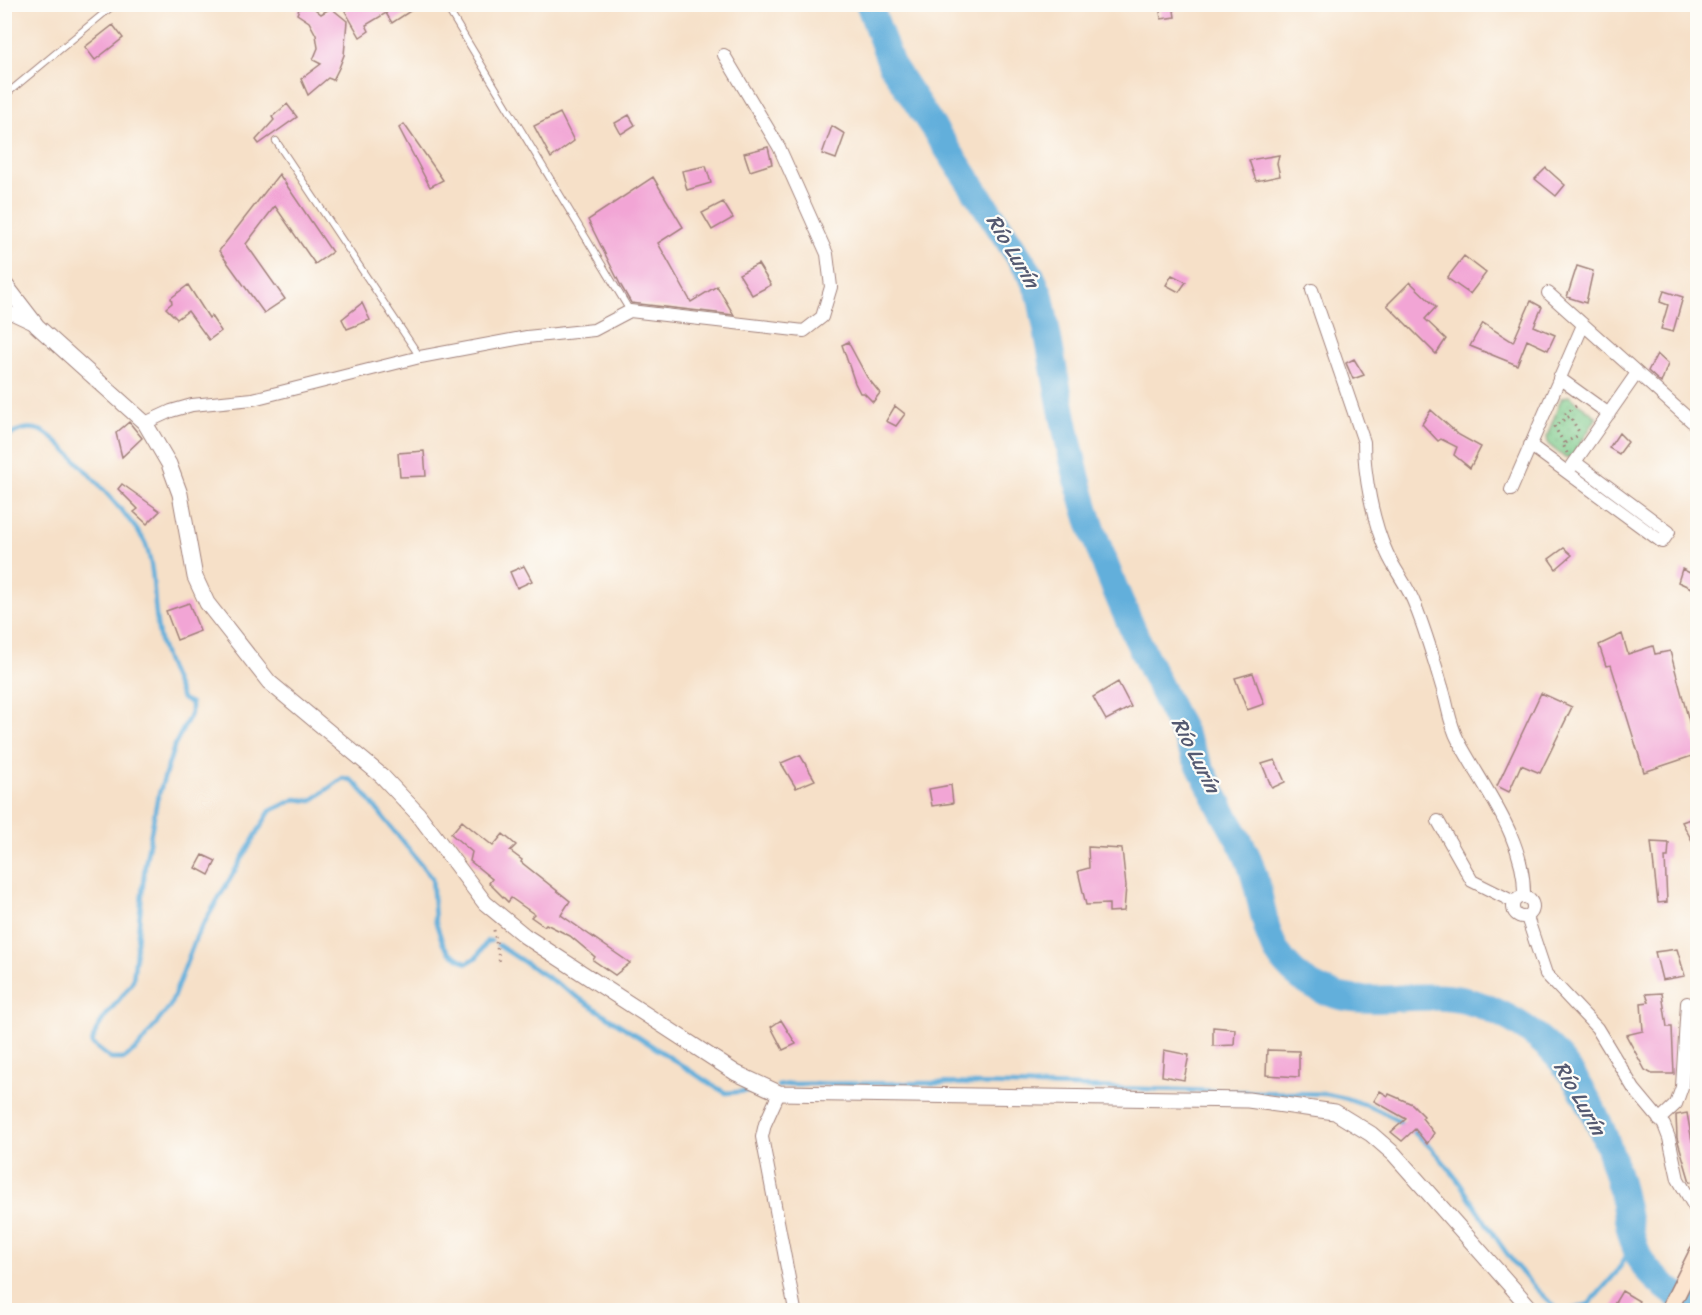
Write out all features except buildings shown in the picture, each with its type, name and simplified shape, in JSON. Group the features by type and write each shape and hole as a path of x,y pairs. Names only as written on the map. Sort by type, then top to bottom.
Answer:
{"main road":[{"path":"1671,1307 1694,1262"}],"street":[{"path":"145,423 171,411 192,405 253,399 420,357 527,338 594,330 630,311 804,331 822,317 831,287 827,254 779,147 724,55"},
{"path":"4,283 37,326 145,423 170,464 180,494 195,577 207,603 269,682 382,776 418,814 485,903 525,936 736,1073 779,1093 1248,1100 1335,1112 1371,1134 1394,1154 1532,1311"},
{"path":"1312,290 1364,442 1364,460 1370,500 1387,553 1415,604 1443,690 1449,719 1504,821 1523,867 1519,900"},
{"path":"1548,293 1698,427"},
{"path":"4,310 37,326"},
{"path":"1511,490 1583,324"},
{"path":"1572,464 1638,373"},
{"path":"1559,378 1609,414"},
{"path":"1530,445 1572,464 1669,532 1662,542 1572,464"},
{"path":"1438,821 1472,881 1533,905 1532,912 1527,917 1546,974 1597,1028 1634,1089 1659,1120 1669,1138 1678,1179 1698,1213"},
{"path":"1659,1120 1676,1104 1682,1087 1687,1003"},
{"path":"779,1093 765,1124 762,1137 795,1311"}],"lane":[{"path":"4,96 115,4"},
{"path":"445,4 630,311"},
{"path":"276,141 420,357"}],"path":[{"path":"1564,443 1554,426 1579,404 1574,400"},
{"path":"1560,406 1580,434"},
{"path":"1548,436 1556,416"},
{"path":"1557,450 1572,464"},
{"path":"494,928 500,964"}],"green space":[{"path":"1569,396 1597,417 1572,457 1565,458 1548,444 1547,436 1562,397"}],"waterway":[{"name":"Río Lurín","path":"869,4 891,64 1031,275 1040,295 1069,446 1094,534 1137,639 1247,856 1254,873 1265,922 1277,952 1287,966 1320,990 1356,999 1430,997 1475,1003 1500,1013 1524,1027 1544,1043 1559,1058 1584,1093 1603,1132 1641,1260 1657,1280 1697,1310"},
{"path":"4,440 17,431 26,429 42,431 65,450 98,484 140,535 149,557 156,620 163,651 182,699 191,703 191,713 174,747 157,800 145,865 133,980 104,1018 92,1044 111,1059 123,1059 137,1049 170,1006 197,935 270,811 296,799 311,801 343,778 351,780 358,786 432,878 435,920 443,944 449,952 467,963 477,957 487,941 491,941"},
{"path":"498,945 726,1093 760,1090"},
{"path":"778,1086 939,1083 1326,1094 1372,1107 1408,1127 1436,1153 1460,1183 1503,1248 1528,1280 1559,1310"},
{"path":"1571,1310 1589,1304 1616,1273 1634,1243"}]}
